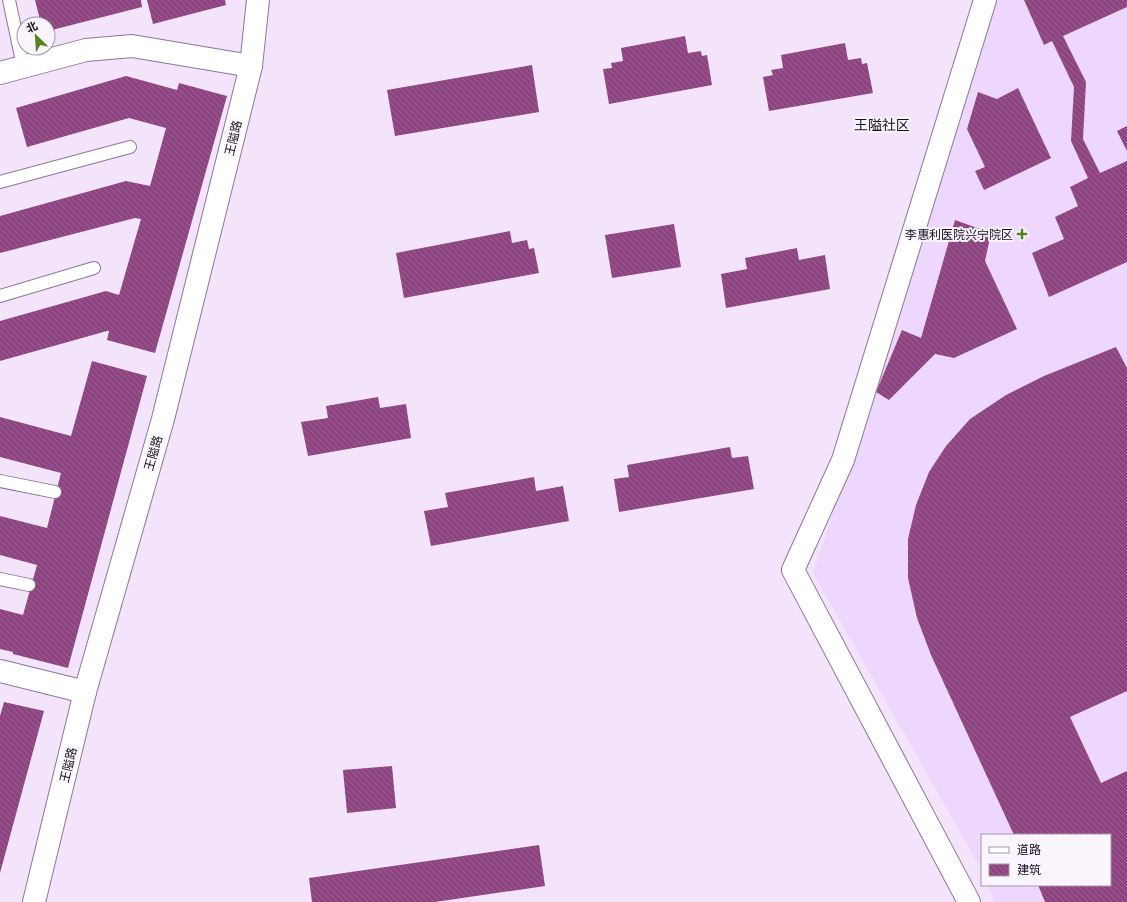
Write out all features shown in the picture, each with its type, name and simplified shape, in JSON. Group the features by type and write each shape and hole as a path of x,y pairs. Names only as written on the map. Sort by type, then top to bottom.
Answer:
{"street":[{"name":"王隘路","path":"34,902 85,692 163,419 251,66 258,0"},
{"path":"969,902 794,570 843,460 985,0"},
{"path":"0,73 86,50 132,46 251,66"},
{"path":"0,671 85,692"}],"lane":[{"path":"9,0 23,66"},
{"path":"0,182 130,147"},
{"path":"0,296 94,268"},
{"path":"0,481 55,492"},
{"path":"0,579 30,585"}],"shaded area":[{"name":"李惠利医院兴宁院区","path":"988,0 1127,0 1127,902 994,902 988,886 1111,886 1111,834 981,834 981,869 813,573 848,467"}],"building":[{"path":"35,0 141,0 142,7 56,29 56,16 39,16"},
{"path":"147,0 225,0 226,5 153,24"},
{"path":"1024,0 1127,0 1127,7 1063,36 1086,82 1083,139 1100,173 1127,161 1127,262 1049,297 1032,253 1064,239 1055,217 1078,206 1070,187 1088,178 1071,141 1074,87 1052,41 1044,45"},
{"path":"685,36 688,53 701,51 702,56 707,55 712,85 609,104 603,69 612,68 611,63 623,61 621,48"},
{"path":"845,43 848,60 861,58 862,64 867,63 873,93 769,111 763,77 773,75 771,70 783,68 781,55"},
{"path":"532,65 539,112 395,136 387,90"},
{"path":"126,76 177,90 179,83 227,96 155,353 107,340 109,331 107,331 0,361 0,321 106,291 119,295 141,219 135,218 0,253 0,216 126,181 150,186 166,128 129,118 27,147 16,108"},
{"path":"1018,88 1051,158 984,190 975,171 985,167 967,129 978,92 997,99"},
{"path":"1127,126 1127,151 1117,131"},
{"path":"955,220 991,233 985,261 1017,329 954,358 935,354 889,400 876,392 902,330 921,338"},
{"path":"674,224 681,267 612,278 605,235"},
{"path":"510,231 512,243 527,240 529,249 534,248 539,273 404,298 396,253"},
{"path":"797,248 799,260 825,255 830,289 726,308 721,274 747,269 745,258"},
{"path":"1116,347 1127,368 1127,691 1070,717 1101,783 1127,771 1127,902 1045,902 1038,886 1111,886 1111,834 1014,834 931,655 917,618 908,578 908,539 916,505 929,472 946,446 970,419 1006,395 1044,376"},
{"path":"92,361 147,376 68,668 13,654 13,652 0,649 0,609 23,615 37,565 0,555 0,516 47,528 61,473 0,457 0,417 71,436"},
{"path":"378,397 380,408 406,404 411,438 308,456 301,422 328,418 326,406"},
{"path":"730,447 732,458 748,456 754,489 619,512 614,479 629,477 627,465"},
{"path":"534,477 536,491 563,486 569,521 431,546 424,511 448,507 445,493"},
{"path":"4,702 44,711 0,873 0,716"},
{"path":"392,766 396,808 347,813 343,770"},
{"path":"539,845 545,886 435,902 312,902 309,878"}],"place":[{"name":"李惠利医院兴宁院区","path":"1022,234"}],"district":[{"name":"王隘社区","path":"882,125"}]}
